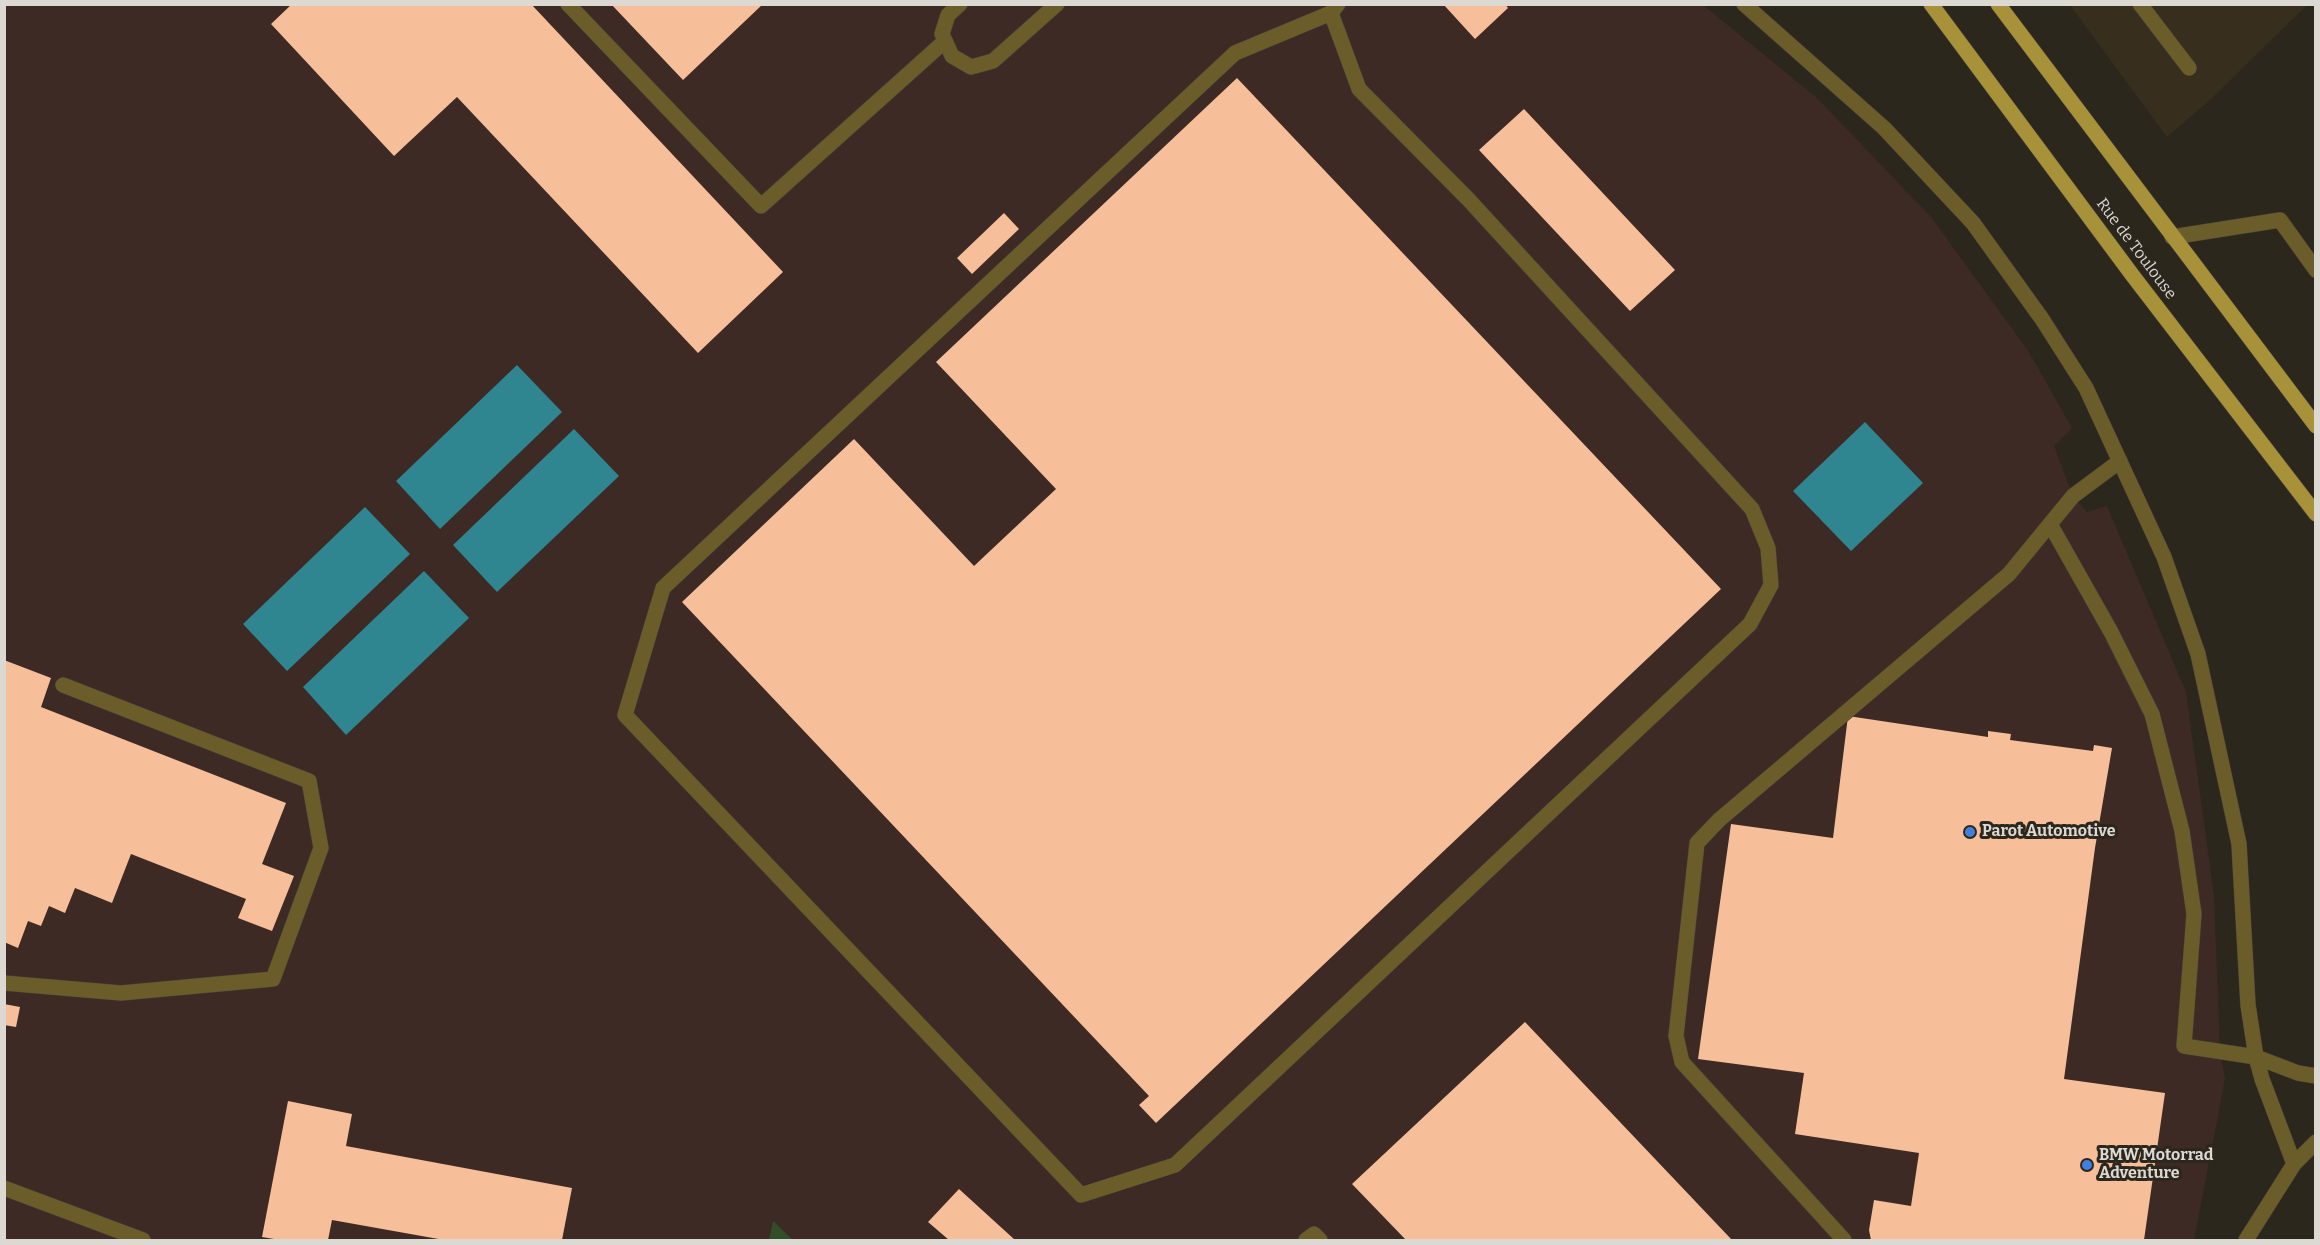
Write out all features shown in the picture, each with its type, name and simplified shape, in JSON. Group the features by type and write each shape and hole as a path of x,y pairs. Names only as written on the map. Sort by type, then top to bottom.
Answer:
{"main road":[{"name":"Rue de Toulouse","path":"1930,4 2133,276 2316,514"},
{"path":"1998,4 2316,426"}],"street":[{"path":"568,4 761,206 945,41"},
{"path":"960,4 948,15 942,34 952,56 971,67 993,61 1057,4"},
{"path":"1744,4 1884,128 1973,223 2042,318 2086,388 2164,557 2198,654 2239,844 2248,1005 2256,1057 2294,1164"},
{"path":"2140,4 2189,68"},
{"path":"1334,9 1359,89 1468,199 1752,509 1768,548 1771,585 1750,624 1175,1165 1081,1196 625,715 663,588 1235,53 1334,9"},
{"path":"2172,237 2280,220 2316,270"},
{"path":"1844,1240 1683,1062 1676,1036 1696,843 1719,820 2009,574 2073,496 2120,461"},
{"path":"2050,524 2111,632 2152,714 2182,831 2194,914 2184,1046 2256,1057 2298,1073 2316,1076"},
{"path":"4,983 121,993 273,979 321,848 309,781 63,685"},
{"path":"2246,1240 2294,1164 2316,1142"},
{"path":"4,1188 143,1240"},
{"path":"1306,1240 1314,1234 1320,1240"}],"shaded area":[{"path":"5,5 1703,5 1817,98 1931,217 2029,352 2072,428 2054,446 2073,496 2087,512 2107,506 2186,692 2214,896 2220,1051 2225,1079 2194,1240 5,1240"},
{"path":"2070,5 2307,5 2210,100 2167,137"}],"green space":[{"path":"773,1221 793,1240 769,1240"}],"water":[{"path":"517,365 562,412 440,529 396,481"},
{"path":"1865,422 1923,483 1851,551 1793,491"},
{"path":"574,429 619,476 497,592 453,545"},
{"path":"365,507 410,554 287,671 243,624"},
{"path":"424,571 469,618 346,735 303,687"}],"building":[{"path":"292,4 531,4 783,272 698,353 457,97 394,156 271,24"},
{"path":"611,4 763,4 683,80"},
{"path":"1443,4 1505,4 1508,8 1475,39"},
{"path":"1237,78 1721,589 1156,1123 1139,1105 1149,1096 682,602 854,439 974,566 1056,489 936,362"},
{"path":"1524,109 1675,270 1630,311 1479,150"},
{"path":"1004,213 1019,229 972,274 957,258"},
{"path":"4,660 51,678 41,707 286,803 262,864 294,876 272,931 238,918 246,899 131,854 112,903 75,888 65,913 49,906 41,926 28,921 18,948 4,942"},
{"path":"1848,716 1988,737 1988,731 2011,734 2010,740 2093,751 2094,745 2112,748 2095,848 2064,1079 2165,1093 2144,1240 1871,1240 1869,1230 1874,1200 1911,1206 1919,1153 1795,1134 1804,1073 1698,1059 1731,824 1833,838"},
{"path":"4,1004 20,1007 16,1027 4,1025"},
{"path":"1525,1022 1732,1240 1406,1240 1352,1184"},
{"path":"288,1101 352,1114 346,1146 572,1188 562,1240 444,1240 332,1220 328,1240 280,1240 262,1237"},
{"path":"959,1189 1015,1240 949,1240 928,1222"}],"place":[{"name":"Parot Automotive","path":"1970,832"},
{"name":"BMW Motorrad Adventure","path":"2087,1165"}]}
